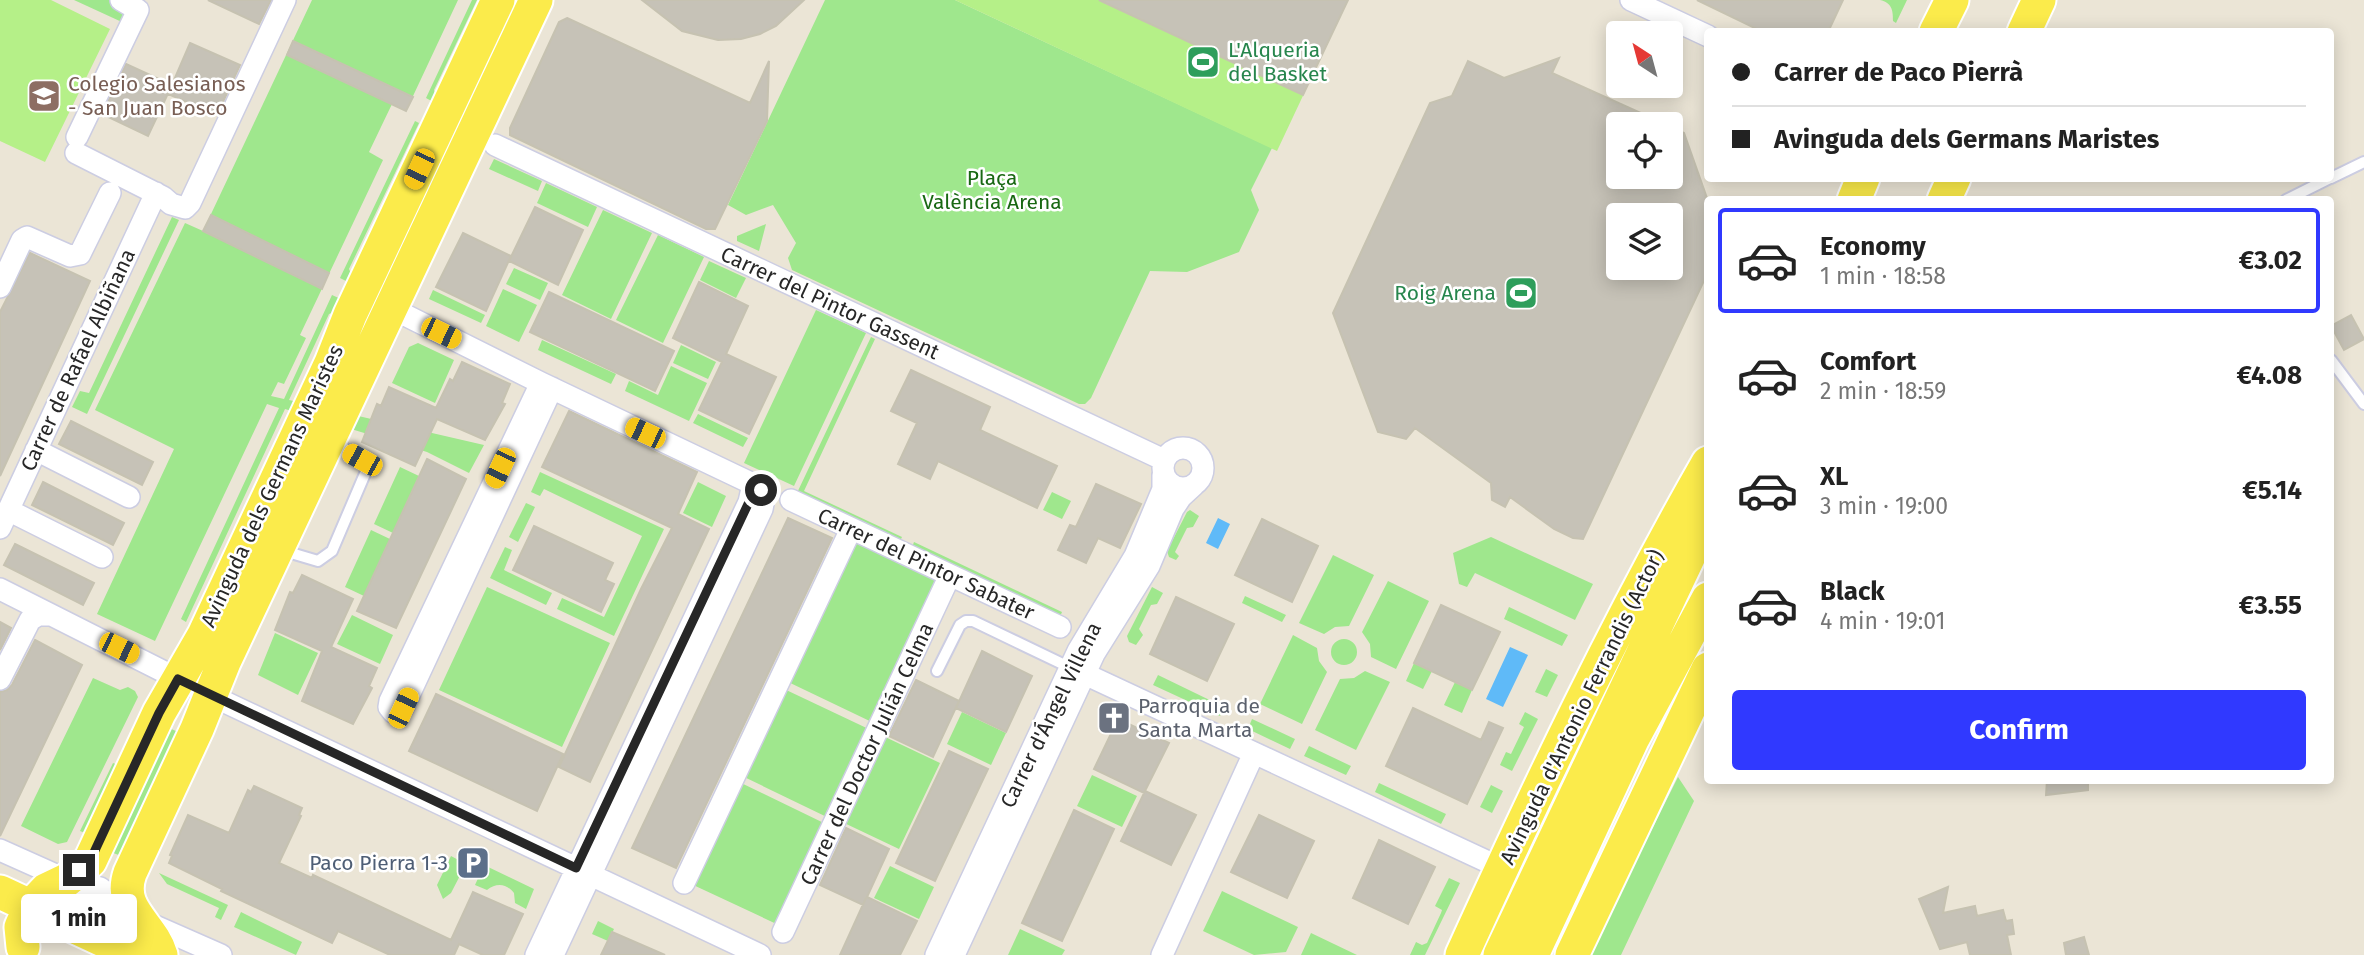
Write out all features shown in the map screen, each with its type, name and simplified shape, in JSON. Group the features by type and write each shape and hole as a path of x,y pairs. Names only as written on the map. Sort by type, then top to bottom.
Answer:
{"main road":[{"name":"Avinguda dels Germans Maristes","path":"30,907 46,890 67,880 90,861 159,713 197,649 216,610 331,363 350,315 498,0"},
{"name":"Avinguda dels Germans Maristes","path":"161,955 156,940 128,902 126,891 130,873 272,560 536,0"},
{"path":"1938,28 1952,0"},
{"path":"2026,28 2039,0"},
{"path":"350,315 353,332 360,337 377,333 387,316"},
{"name":"Avinguda d'Antonio Ferrandis (Actor)","path":"1462,955 1615,632 1704,470"},
{"name":"Avinguda d'Antonio Ferrandis (Actor)","path":"1500,955 1704,524"},
{"path":"1532,955 1632,740 1704,606"},
{"path":"1572,955 1704,677"},
{"path":"0,892 135,955"},
{"path":"23,948 21,928 30,907"}],"street":[{"path":"121,0 138,10 76,145 171,204 184,208 190,203 285,0"},
{"path":"1631,0 1704,34"},
{"name":"Carrer del Pintor Gassent","path":"495,145 1164,468"},
{"path":"0,287 22,240 27,237 71,256 80,254 110,193"},
{"name":"Carrer de Rafael Albiñana","path":"4,519 156,193"},
{"path":"387,316 546,386 746,481 763,494 762,509 584,872 536,955"},
{"path":"546,386 403,708 400,712 393,712 389,707 390,701 546,386"},
{"path":"1178,448 1189,448 1199,454 1204,465 1202,476 1194,485 1186,489 1168,483 1164,468 1168,453 1178,448"},
{"path":"36,450 129,497"},
{"name":"Carrer d'Ángel Villena","path":"954,955 1077,671 1087,632 1135,556 1163,489 1164,468"},
{"name":"Carrer d'Ángel Villena","path":"936,955 1077,671 1102,639 1149,566 1173,509 1194,485"},
{"name":"Carrer del Pintor Sabater","path":"791,500 1060,627"},
{"path":"4,519 102,557"},
{"path":"684,883 852,529"},
{"name":"Carrer del Doctor Julián Celma","path":"783,932 950,575"},
{"path":"0,589 210,695 760,955"},
{"path":"0,679 30,621 38,615 50,614"},
{"path":"1077,671 1501,869"},
{"path":"1162,955 1254,753"},
{"path":"0,850 67,880 100,888 156,928 220,955"},
{"path":"553,955 584,872"}],"lane":[{"path":"2334,176 2364,162"},
{"path":"2294,196 2322,182"},
{"path":"2334,364 2364,404"},
{"path":"272,560 291,553 318,561 332,551 368,469 362,460 338,443 335,436 336,426"},
{"path":"937,671 960,625 973,621 1077,671"}],"green space":[{"name":"Colegio Salesianos - San Juan Bosco","path":"0,0 51,0 110,29 45,162 0,141"},
{"path":"74,0 111,0 129,13 124,23"},
{"path":"312,0 458,0 406,111 392,104 369,152 383,160 300,335 306,338 284,384 278,382 271,396 284,399 332,295 343,300 338,311 329,314 289,400 484,445 469,473 427,452 285,409 186,622 181,619 279,408 267,404 155,641 97,614 174,449 95,410 185,223 203,231"},
{"path":"472,0 477,0 434,90 437,99 435,103 426,98"},
{"name":"Plaça València Arena","path":"825,0 955,0 1272,148 1251,190 1259,210 1239,252 1187,272 1150,271 1091,398 1085,404 1079,404 792,270 788,258 796,243 773,205 746,215 728,205"},
{"name":"L'Alqueria del Basket","path":"955,0 1348,0 1277,151"},
{"path":"1880,0 1907,0 1896,23 1889,5"},
{"path":"415,121 419,123 349,269 353,278 350,283 340,278"},
{"path":"494,159 542,181 538,191 489,169"},
{"path":"546,183 597,207 588,227 537,203"},
{"path":"603,210 652,233 611,319 562,295"},
{"path":"172,217 179,220 87,414 72,407 80,391 89,393"},
{"path":"766,224 759,251 737,241 737,236"},
{"path":"658,235 704,257 663,343 616,320"},
{"path":"709,261 746,278 736,298 700,280"},
{"path":"514,268 548,283 540,300 506,284"},
{"path":"503,289 537,305 519,342 486,326"},
{"path":"433,290 485,315 481,323 429,299"},
{"path":"816,310 866,333 794,486 744,463"},
{"path":"871,337 875,339 804,491 902,537 899,543 796,495"},
{"path":"542,340 616,374 611,384 538,350"},
{"path":"418,343 454,360 435,403 392,383 409,347"},
{"path":"681,345 716,362 708,379 673,363"},
{"path":"671,366 707,383 689,421 625,391 629,381 658,395"},
{"path":"698,414 748,438 743,447 693,423"},
{"path":"400,467 419,476 393,533 374,524"},
{"path":"540,472 664,529 614,636 557,609 562,598 604,617 642,536 544,489 540,496 531,492"},
{"path":"698,482 726,496 712,527 683,513"},
{"path":"1052,492 1071,501 1062,519 1043,510"},
{"path":"526,503 535,507 518,542 509,537"},
{"path":"1190,510 1199,516 1193,527 1187,528 1175,552 1179,556 1176,560 1169,557 1167,551"},
{"path":"371,530 390,539 364,596 345,587"},
{"path":"1491,537 1593,584 1575,620 1475,573 1467,587 1459,584 1453,553"},
{"path":"850,539 943,583 878,725 784,680"},
{"path":"914,542 1062,612 1059,619 911,550"},
{"path":"505,547 512,550 504,570 552,593 546,605 490,578"},
{"path":"1333,555 1374,575 1349,626 1335,627 1324,634 1299,623"},
{"path":"1388,581 1429,601 1396,669 1371,657 1370,644 1362,632"},
{"path":"487,587 610,643 562,747 439,690"},
{"path":"1152,587 1163,593 1157,604 1151,605 1139,629 1143,635 1136,645 1129,642 1127,636"},
{"path":"1245,596 1286,615 1282,622 1242,603"},
{"path":"1509,607 1568,635 1562,646 1504,619"},
{"path":"352,615 393,635 380,664 337,644"},
{"path":"275,633 318,653 298,695 258,675"},
{"path":"1293,635 1317,648 1319,661 1327,672 1302,724 1260,704"},
{"path":"1344,639 1353,643 1357,652 1353,661 1344,665 1335,661 1331,652 1335,643"},
{"path":"1414,663 1432,671 1423,689 1406,681"},
{"path":"1546,669 1558,675 1547,697 1535,692"},
{"path":"1365,671 1390,682 1356,750 1315,730 1340,679 1354,678"},
{"path":"1158,675 1224,707 1220,716 1153,685"},
{"path":"93,678 120,690 128,687 135,691 138,697 67,842 58,844 21,826"},
{"path":"1455,682 1472,690 1462,713 1444,705"},
{"path":"782,688 875,732 833,820 740,775"},
{"path":"962,712 1006,733 991,765 947,744"},
{"path":"1525,712 1538,719 1512,771 1500,765 1506,752 1511,754 1524,727 1519,724"},
{"path":"1252,719 1295,739 1290,749 1248,729"},
{"path":"167,727 178,732 121,856 111,852"},
{"path":"881,735 940,763 899,849 840,821"},
{"path":"1309,746 1351,766 1346,775 1304,756"},
{"path":"113,763 118,765 85,833 80,831"},
{"path":"1092,775 1137,796 1122,827 1077,806"},
{"path":"1678,777 1694,801 1621,955 1589,955"},
{"path":"737,781 830,826 783,927 689,883"},
{"path":"1379,783 1446,814 1441,824 1375,792"},
{"path":"1491,785 1503,791 1492,813 1480,807"},
{"path":"451,856 466,864 451,893 443,899 437,885"},
{"path":"484,865 534,889 526,909 515,903 514,893 508,887 497,885 487,890 475,885"},
{"path":"890,866 934,887 919,919 874,898"},
{"path":"159,873 228,905 221,920 215,917 219,908 167,884"},
{"path":"1449,878 1460,883 1425,955 1410,955 1416,942 1422,945 1427,943 1442,910 1435,906"},
{"path":"1222,891 1298,927 1286,952 1254,955 1203,931"},
{"path":"241,912 302,942 296,955 234,927"},
{"path":"598,921 614,929 608,941 592,934"},
{"path":"1020,929 1065,950 1062,955 1008,955"},
{"path":"1311,933 1357,955 1301,955"}],"water":[{"path":"1218,518 1230,524 1218,549 1206,543"},
{"path":"1510,647 1528,655 1503,707 1486,699"}],"building":[{"path":"208,0 271,0 259,24"},
{"path":"642,0 804,0 776,26 760,34 741,39 718,40 682,31"},
{"path":"1099,0 1348,0 1303,95"},
{"path":"1697,0 1843,0 1830,28 1755,28"},
{"path":"567,18 750,103 769,61 767,121 715,229 706,229 510,135 510,128 559,22"},
{"path":"293,41 413,97 406,111 287,55"},
{"path":"190,43 240,65 217,115 168,94"},
{"name":"Roig Arena","path":"1559,58 1552,73 1638,112 1606,112 1606,189 1683,189 1683,133 1706,196 1704,196 1704,281 1583,539 1573,538 1554,529 1510,497 1505,507 1492,500 1491,483 1415,428 1406,439 1378,432 1333,313 1430,103 1452,96 1468,61 1504,78"},
{"path":"126,64 172,85 148,136 102,114"},
{"path":"535,207 583,230 558,285 509,261"},
{"path":"211,215 329,273 322,289 203,231"},
{"path":"463,233 511,256 486,311 436,287"},
{"path":"30,253 90,281 0,476 0,312"},
{"path":"699,282 748,306 726,354 776,377 749,434 699,410 722,362 673,338"},
{"path":"549,292 674,351 655,391 530,332"},
{"path":"2351,315 2364,339 2344,350 2334,332 2334,324"},
{"path":"462,362 510,384 502,403 505,404 485,440 437,419 415,466 362,442 377,404 381,406 389,387 436,408"},
{"path":"911,370 990,407 980,430 1057,466 1037,508 938,461 930,479 898,464 917,423 891,411"},
{"path":"569,411 697,472 678,514 709,529 590,782 559,767 672,528 542,467"},
{"path":"71,421 153,462 142,485 59,444"},
{"path":"427,459 466,479 396,628 357,611"},
{"path":"43,482 124,523 113,545 32,505"},
{"path":"1096,484 1141,504 1120,548 1098,538 1086,563 1058,550 1070,525 1076,527"},
{"path":"788,518 832,538 676,868 632,848"},
{"path":"1262,519 1318,546 1292,602 1235,575"},
{"path":"534,526 613,563 605,580 614,584 601,612 513,570"},
{"path":"15,544 94,583 83,605 4,565"},
{"path":"302,575 353,599 331,647 377,668 369,686 372,688 353,724 302,701 322,651 275,630 290,592 293,593"},
{"path":"1176,597 1234,624 1207,681 1150,654"},
{"path":"1441,605 1500,632 1472,690 1414,663"},
{"path":"0,622 11,628 0,650"},
{"path":"35,640 82,665 0,836 0,692 12,685"},
{"path":"982,651 1032,676 1006,732 956,708"},
{"path":"916,680 959,701 933,757 889,736"},
{"path":"436,694 563,754 537,811 409,751"},
{"path":"1413,708 1481,740 1489,722 1503,728 1467,804 1386,766"},
{"path":"1118,719 1169,743 1144,793 1094,769"},
{"path":"949,751 988,769 935,881 896,863"},
{"path":"2047,784 2088,784 2088,790 2046,795"},
{"path":"254,786 302,808 299,815 301,816 279,863 312,878 313,875 451,940 473,892 523,914 504,955 483,955 459,944 454,955 390,955 338,931 332,943 221,891 222,889 169,863 188,815 229,833 248,790 251,792"},
{"path":"1145,791 1196,815 1171,865 1121,841"},
{"path":"1074,810 1114,829 1062,941 1022,923"},
{"path":"1259,815 1314,841 1287,898 1231,872"},
{"path":"846,828 889,849 867,897 917,921 900,955 840,955 863,905 820,885"},
{"path":"1379,840 1435,867 1408,924 1353,898"},
{"path":"1948,887 1943,913 1975,906 1977,916 2003,910 2006,921 2012,920 2014,934 2007,935 2011,955 1970,955 1967,942 1940,949 1919,899"},
{"path":"612,932 665,955 601,955"},
{"path":"2084,937 2089,955 2066,955 2064,943"}],"place":[{"name":"L'Alqueria del Basket","path":"1203,62"},
{"name":"Colegio Salesianos - San Juan Bosco","path":"44,96"},
{"name":"Roig Arena","path":"1521,293"},
{"name":"Parroquia de Santa Marta","path":"1114,718"},
{"name":"Paco Pierra 1-3","path":"473,863"}],"route":[{"path":"79,870 90,861 159,713 178,679 576,868 749,502 753,484 761,490"}]}
